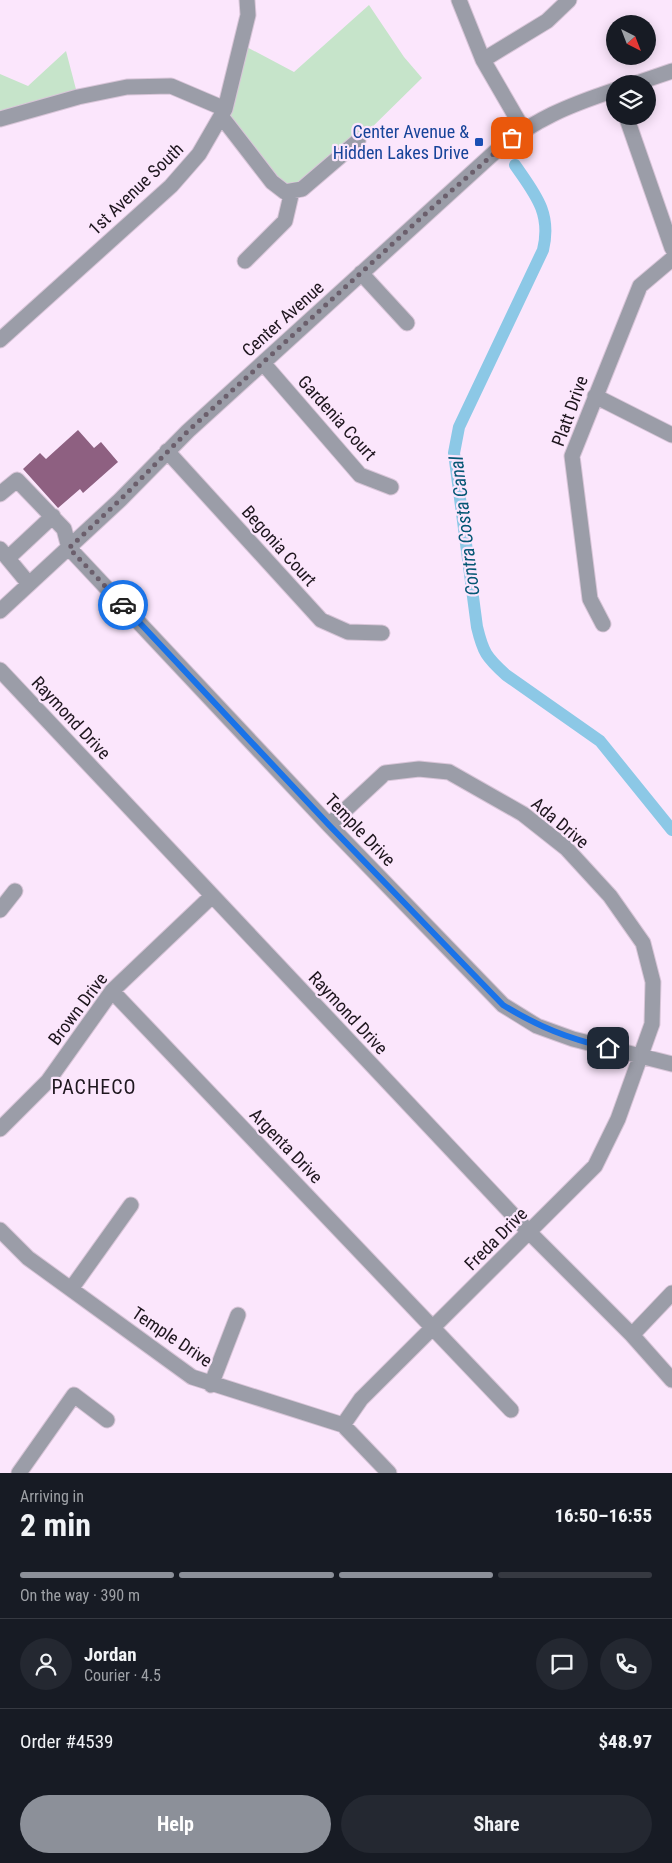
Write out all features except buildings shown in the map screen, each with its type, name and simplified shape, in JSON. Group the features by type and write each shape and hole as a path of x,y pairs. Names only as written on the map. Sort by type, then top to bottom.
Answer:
{"street":[{"name":"1st Avenue South","path":"0,340 171,186 199,154 223,113 248,15 247,0"},
{"path":"459,0 483,60 524,129"},
{"path":"483,60 547,21 569,0"},
{"path":"656,76 672,71"},
{"path":"0,119 78,97 128,87 171,86 223,113 272,182 285,192 302,189 358,141"},
{"name":"Center Avenue","path":"0,611 120,500 167,452 496,150 524,129 571,104 606,93"},
{"path":"629,125 672,248"},
{"path":"245,261 285,221 292,191"},
{"name":"Platt Drive","path":"603,624 590,599 572,456 640,286 672,259"},
{"path":"362,273 407,323"},
{"name":"Gardenia Court","path":"263,363 360,475 391,487"},
{"path":"595,396 672,434"},
{"name":"Begonia Court","path":"167,452 320,620 348,632 382,633"},
{"path":"0,494 17,480 64,529 69,548"},
{"path":"29,584 4,554 52,516"},
{"name":"Temple Drive","path":"69,548 329,825 503,1005 537,1026 573,1040 672,1064"},
{"name":"Raymond Drive","path":"0,670 528,1232 632,1335 672,1380"},
{"name":"Ada Drive","path":"329,825 385,773 419,769 449,772 524,814 566,848 610,896 643,944 653,982 652,1024 642,1058"},
{"path":"0,910 15,891"},
{"name":"Brown Drive","path":"0,1129 48,1081 112,991 212,896"},
{"name":"Argenta Drive","path":"112,991 511,1410"},
{"name":"Freda Drive","path":"343,1425 362,1398 595,1166 618,1119 642,1058"},
{"path":"71,1289 131,1205"},
{"name":"Temple Drive","path":"0,1230 28,1258 192,1377 211,1385 343,1425 389,1473"},
{"path":"632,1335 672,1293"},
{"path":"211,1385 238,1315"},
{"path":"18,1473 74,1395 107,1420"}],"green space":[{"path":"369,5 404,57 422,78 358,141 285,192 225,109 241,44 294,72"},
{"path":"66,51 78,97 0,119 0,74 28,86"}],"waterway":[{"name":"Contra Costa Canal","path":"515,165 540,204 545,225 543,250 459,427 454,453 477,627 486,654 494,663 506,675 600,741 672,830"}],"way so far":[{"path":"123,605 69,548 120,500 188,431 434,206 512,138"}],"place":[{"name":"Center Avenue & Hidden Lakes Drive","path":"479,142"}],"district":[{"name":"PACHECO","path":"94,1087"}],"route":[{"path":"123,605 329,825 503,1005 537,1026 573,1040 608,1048"}]}
